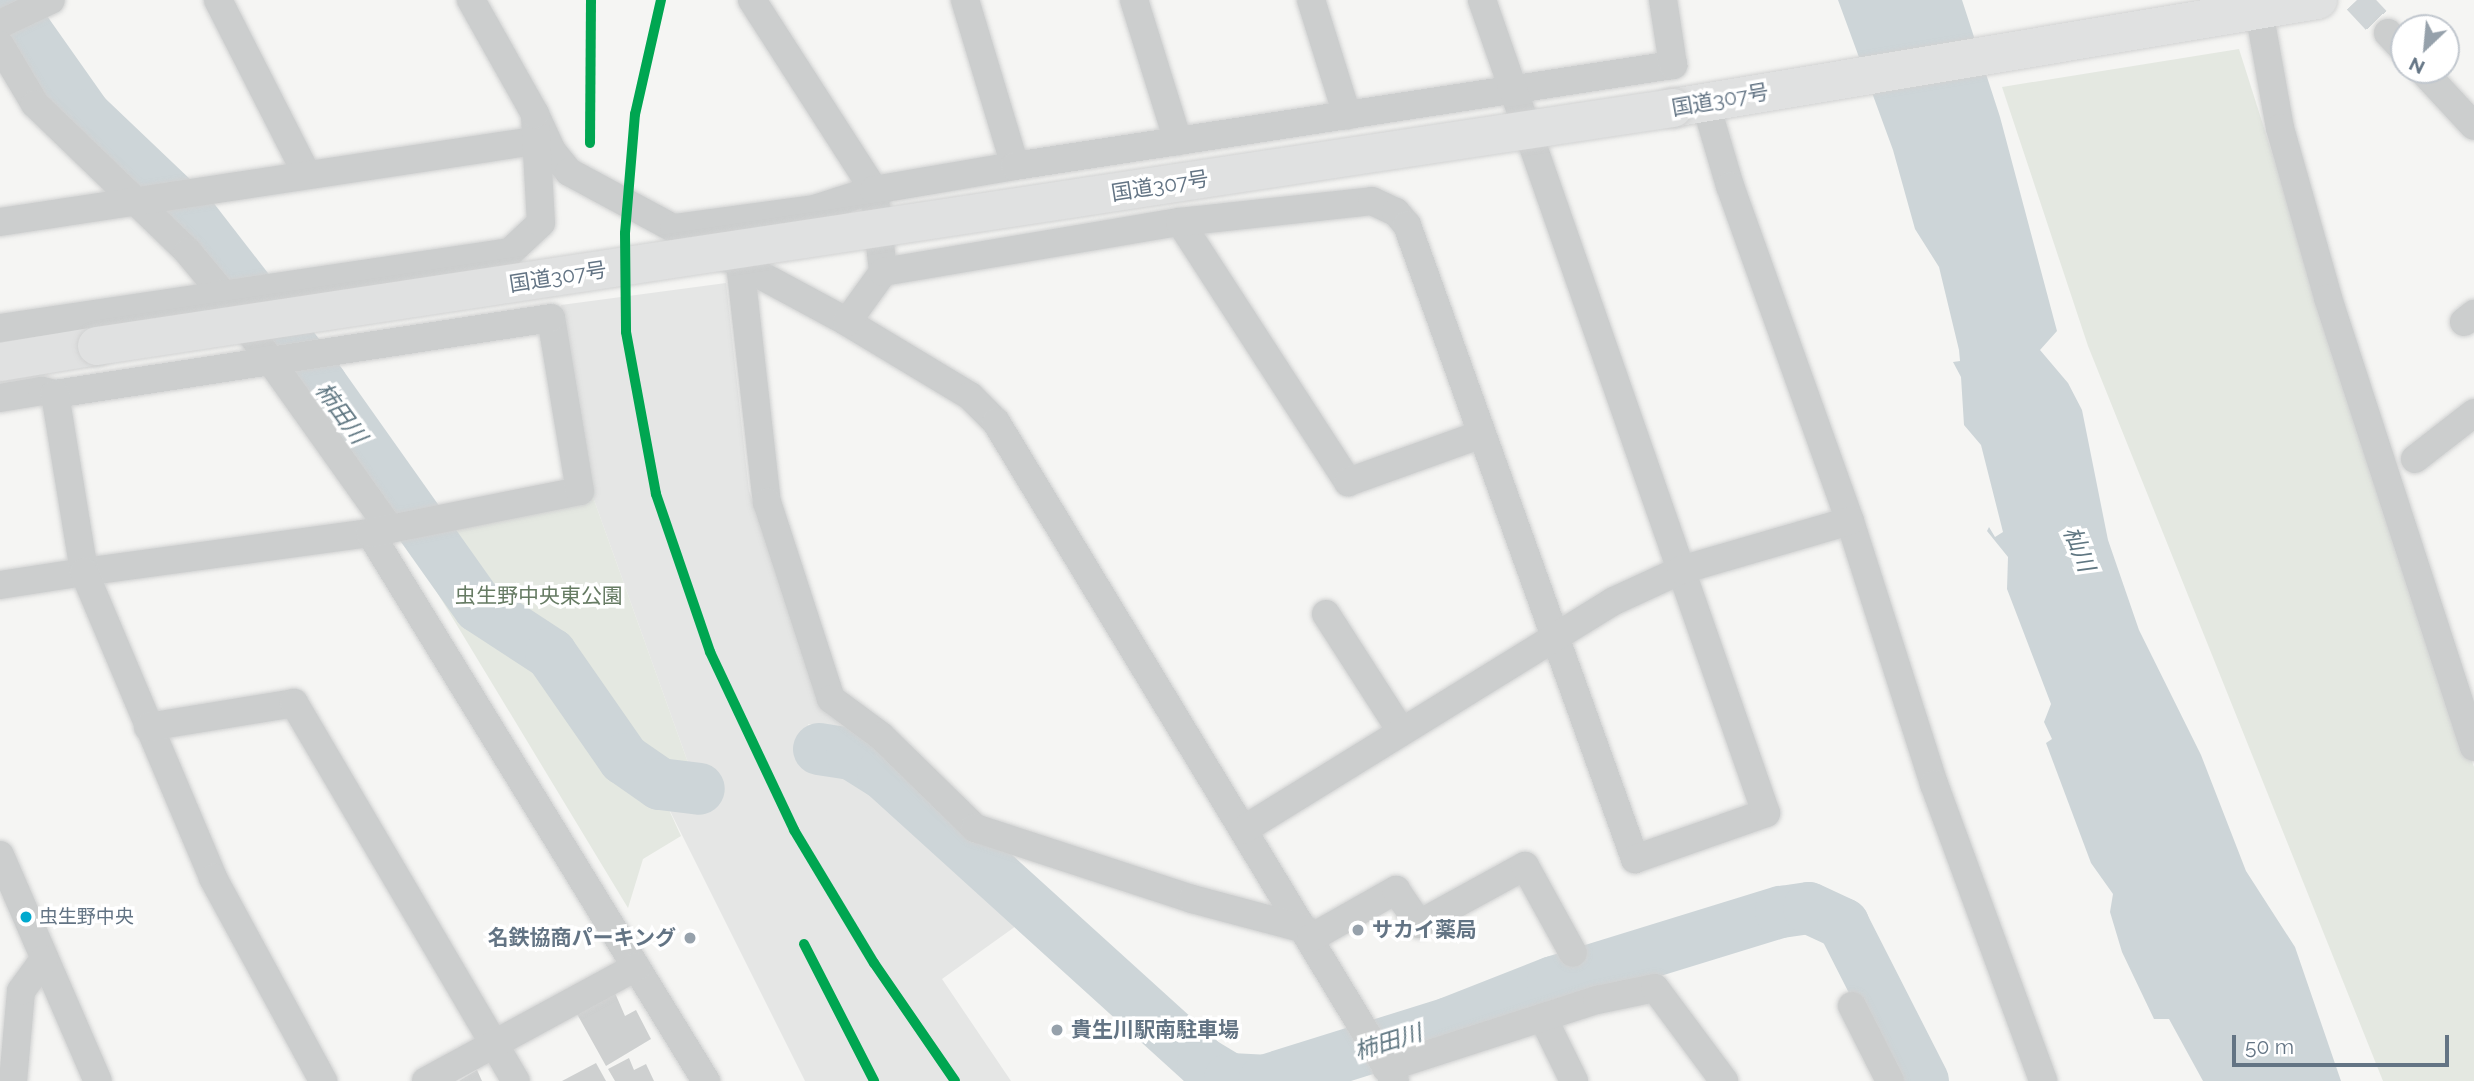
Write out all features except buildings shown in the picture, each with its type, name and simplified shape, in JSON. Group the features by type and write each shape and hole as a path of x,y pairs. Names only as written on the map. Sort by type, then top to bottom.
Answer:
{"highway":[{"name":"国道307号","path":"0,362 1690,106 2250,8 2318,0"}],"street":[{"path":"218,0 306,173"},
{"path":"471,0 534,128 569,172 847,323 970,396 996,422 1308,934 1381,1059 1544,1020 1597,1000 1655,988 1724,1081"},
{"path":"752,0 874,190 883,272 847,323"},
{"path":"965,0 1014,166"},
{"path":"1135,0 1178,141"},
{"path":"1311,0 1347,115"},
{"path":"883,272 1180,222 1372,201 1396,212 1407,225 1635,859 1766,813 1482,0"},
{"path":"674,228 814,209 874,190 1014,166 1673,65 1662,0"},
{"path":"0,24 40,5"},
{"path":"2250,8 2280,128 2328,298 2474,747"},
{"path":"0,45 34,104 141,200 227,293 384,530 636,967 706,1081"},
{"path":"2435,84 2474,126"},
{"path":"1690,106 1734,199 1850,521 1934,784 2043,1081"},
{"path":"0,222 306,173 534,128"},
{"path":"0,328 510,252 541,223 534,128"},
{"path":"1180,222 1348,482 1482,434"},
{"path":"740,263 767,502 831,699 881,736 975,828 1308,934 1396,890 1419,924 1525,866 1573,953"},
{"path":"0,398 42,391 55,394 551,318 580,491 384,530 0,585"},
{"path":"55,394 84,572 213,878 323,1081"},
{"path":"2415,459 2474,413"},
{"path":"1243,830 1614,601 1681,570 1850,521"},
{"path":"1326,614 1401,732"},
{"path":"148,727 294,703 516,1081"},
{"path":"0,855 98,1081"},
{"path":"13,1081 21,991 44,959"},
{"path":"426,1081 636,967"},
{"path":"1852,1006 1890,1081"},
{"path":"1544,1020 1574,1081"}],"shaded area":[{"path":"726,283 749,491 788,598 864,741 808,724 822,759 836,759 858,772 1016,926 942,979 1011,1081 805,1081 665,801 691,771 593,497 561,305"}],"green space":[{"path":"2239,49 2400,557 2474,767 2474,1081 2383,1081 2088,346 2002,87"},
{"name":"虫生野中央東公園","path":"593,497 691,771 665,801 681,836 643,859 628,908 406,541"}],"water":[{"name":"杣川","path":"1838,0 1962,0 2000,117 2057,331 2040,350 2068,383 2082,410 2108,540 2139,630 2201,755 2246,871 2295,947 2341,1081 2203,1081 2169,1019 2154,1019 2122,952 2110,912 2113,894 2091,863 2046,743 2052,739 2044,722 2051,704 2007,589 2008,557 1987,531 1989,527 1995,537 2003,532 1981,445 1964,425 1961,377 1953,362 1960,361 1959,350 1939,267 1915,229 1893,150"}],"waterway":[{"name":"柿田川","path":"4,0 85,115 190,215 321,384 479,607 551,654 624,759 660,784 699,789"},
{"name":"柿田川","path":"819,749 852,754 883,773 1203,1063 1230,1079 1264,1081 1449,1023 1553,982 1781,912 1809,908 1843,924 1923,1081"}],"tunnel":[{"path":"2357,0 2388,33"}],"transit line":[{"path":"590,143 591,0"},
{"path":"661,0 635,114 625,233 626,332 656,494 710,652 794,830 874,963 955,1081"},
{"path":"804,944 874,1081"}],"place":[{"name":"虫生野中央","path":"26,917"},
{"name":"サカイ薬局","path":"1358,930"},
{"name":"名鉄協商パーキング","path":"690,938"},
{"name":"貴生川駅南駐車場","path":"1057,1030"}]}
